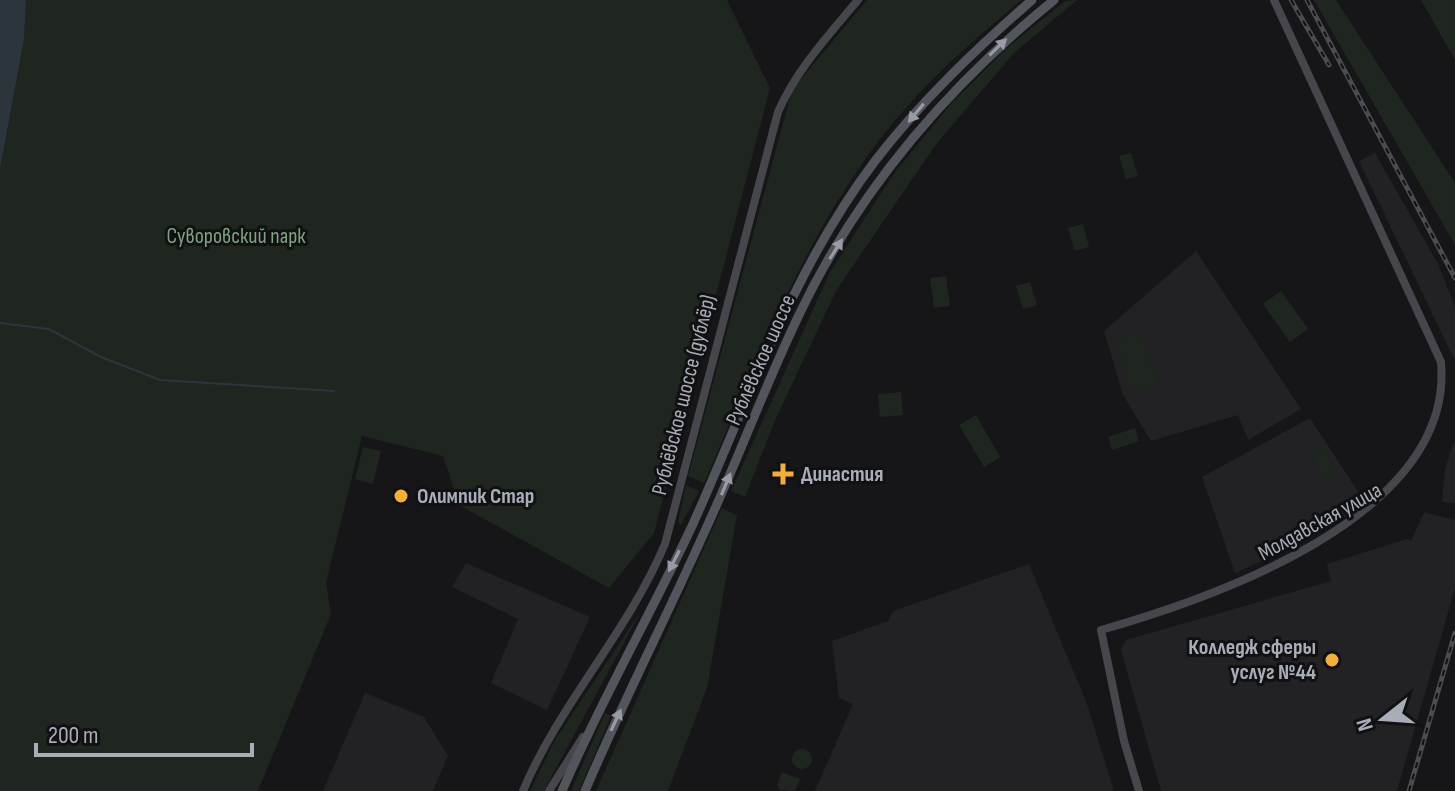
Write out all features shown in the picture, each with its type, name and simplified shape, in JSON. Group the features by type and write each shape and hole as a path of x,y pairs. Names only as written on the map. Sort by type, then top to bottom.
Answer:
{"main road":[{"name":"Рублёвское шоссе","path":"562,791 590,726 692,526 785,312 814,260 874,162 936,90 1032,0"},
{"name":"Рублёвское шоссе","path":"585,791 704,533 798,316 825,266 886,169 944,99 1006,39 1054,0"}],"street":[{"name":"Рублёвское шоссе (дублёр)","path":"523,791 547,740 615,639 655,568 665,544 778,112 791,84 812,54 858,0"},
{"path":"1274,0 1441,362 1447,384 1443,427"},
{"name":"Молдавская улица","path":"1139,791 1124,741 1101,630 1247,582 1287,564 1377,514"},
{"path":"549,791 590,726"}],"shaded area":[{"path":"0,0 26,0 24,40 0,169"},
{"path":"1375,153 1438,264 1455,306 1455,361 1359,161"},
{"path":"1196,251 1301,409 1248,440 1238,415 1151,441 1123,395 1104,331"},
{"path":"1310,418 1366,504 1296,546 1235,573 1202,477"},
{"path":"1455,438 1455,503 1442,502 1445,469"},
{"path":"1424,512 1455,520 1455,588 1397,791 1161,791 1121,650 1126,640 1331,581 1327,564 1407,539 1411,541"},
{"path":"466,563 590,617 547,710 491,683 518,619 452,587"},
{"path":"1029,564 1087,704 1114,791 815,791 853,704 839,698 832,641 888,621 893,611"},
{"path":"365,693 424,717 448,756 433,791 323,791"}],"green space":[{"name":"Суворовский парк","path":"26,0 727,0 770,88 654,533 609,588 459,505 443,456 362,436 326,583 331,614 258,791 0,791 0,169 24,40"},
{"path":"867,0 1022,0 917,95 881,138 839,198 776,318 704,483 688,476 792,90"},
{"path":"1077,0 1014,53 937,143 837,289 776,418 745,497 731,491 830,272 893,175 949,106 1007,48 1065,1"},
{"path":"1314,0 1336,0 1455,183 1455,245"},
{"path":"1421,0 1455,0 1455,60"},
{"path":"1131,153 1138,176 1126,179 1119,156"},
{"path":"1083,224 1089,247 1075,251 1068,228"},
{"path":"946,276 950,306 934,308 930,278"},
{"path":"1030,282 1037,305 1023,309 1016,286"},
{"path":"1281,291 1308,329 1290,342 1263,304"},
{"path":"1142,332 1158,384 1130,392 1115,340"},
{"path":"901,392 903,415 880,417 878,394"},
{"path":"976,415 1000,457 984,467 959,425"},
{"path":"1135,428 1139,441 1112,450 1108,437"},
{"path":"1325,446 1334,475 1321,479 1313,450"},
{"path":"363,447 381,451 373,484 355,479"},
{"path":"686,485 699,491 681,525 678,522"},
{"path":"722,508 737,515 707,688 668,791 596,791"},
{"path":"641,611 544,791 530,791 555,740"},
{"path":"605,713 611,716 579,791 571,791"},
{"path":"802,749 809,752 812,759 809,766 802,769 795,766 792,759 795,752"},
{"path":"782,772 800,779 795,791 780,790 777,785"}],"waterway":[{"path":"0,323 49,329 101,357 160,380 334,391"}],"railway":[{"path":"1291,0 1329,65"},
{"path":"1307,0 1455,278"},
{"path":"1409,791 1455,633"}],"place":[{"name":"Династия","path":"783,474"},
{"name":"Олимпик Стар","path":"401,496"},
{"name":"Колледж сферы услуг №44","path":"1332,660"}]}
